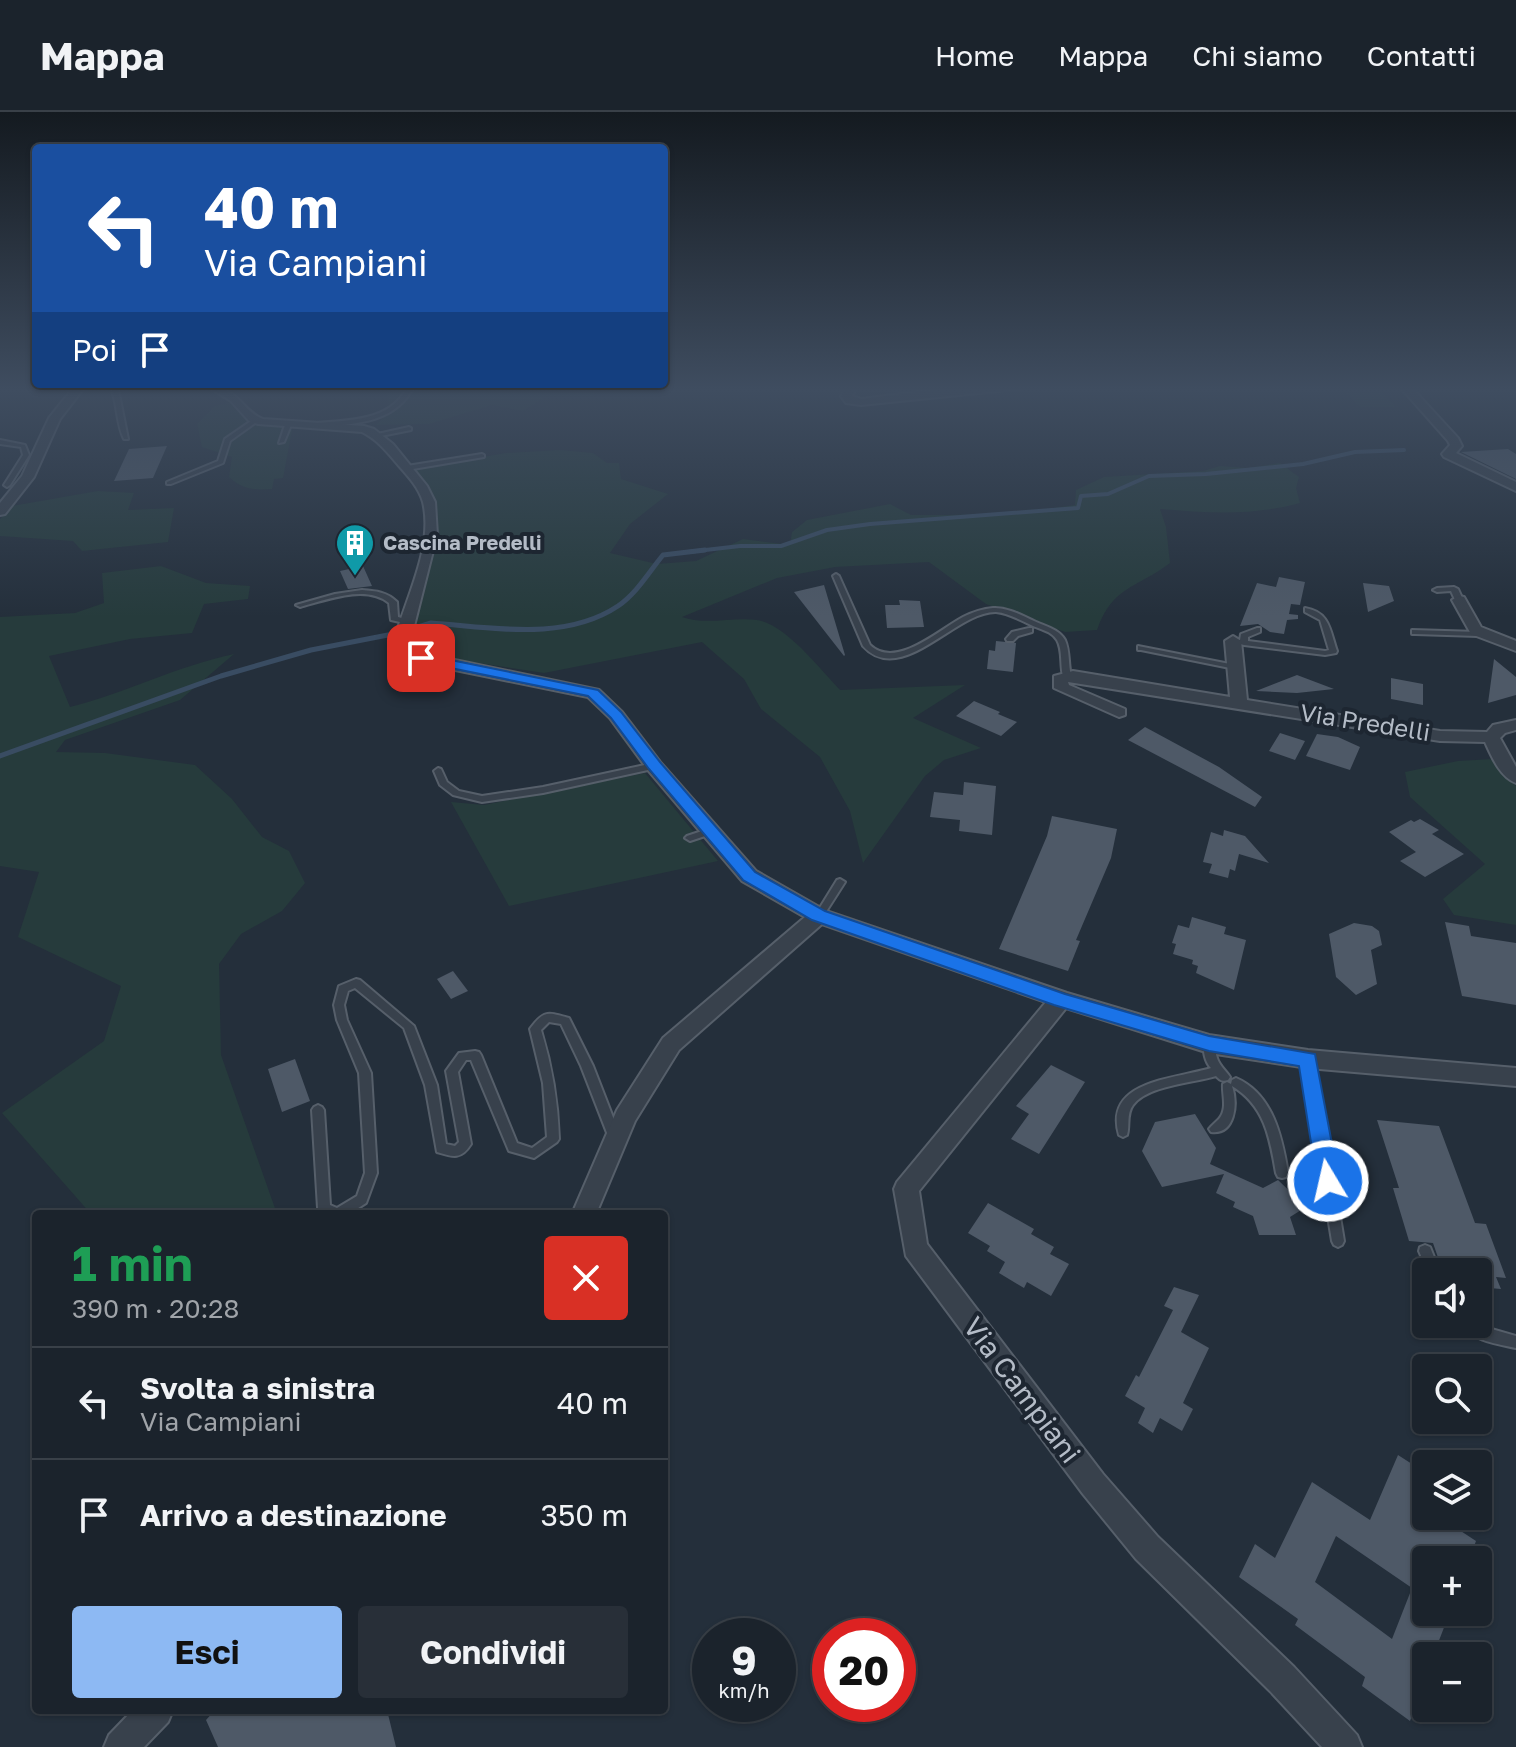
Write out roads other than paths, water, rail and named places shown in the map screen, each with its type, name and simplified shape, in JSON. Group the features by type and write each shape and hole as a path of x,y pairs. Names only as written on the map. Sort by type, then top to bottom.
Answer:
{"street":[{"path":"0,511 28,477 34,464"},
{"path":"404,464 428,500 430,515 427,550 402,642 408,650 421,658 593,693 616,715 654,766 749,876 819,916 1061,999 1209,1044 1308,1059 1516,1077"},
{"path":"1469,464 1516,487"},
{"path":"1459,600 1472,630 1516,646"},
{"path":"1238,642 1235,667 1239,703"},
{"path":"1067,676 1060,679 1062,688 1119,712"},
{"name":"Via Predelli","path":"1067,676 1440,736 1491,737"},
{"path":"1516,725 1499,729 1491,737 1504,763 1516,778"},
{"path":"586,1210 625,1117 671,1044 819,916"},
{"name":"Via Campiani","path":"1061,999 906,1189 915,1248 1093,1484 1147,1548 1282,1679 1345,1747"},
{"path":"121,1747 152,1714"}],"lane":[{"path":"7,485 20,464"},
{"path":"169,483 215,464"},
{"path":"407,468 430,464"},
{"path":"836,576 867,646 881,656 896,656 930,642 980,612 991,610 1011,613 1035,629 1057,634 1063,642 1062,666 1067,676"},
{"path":"1437,590 1454,589 1459,600"},
{"path":"300,605 335,595 384,594 393,602 394,618 406,622"},
{"path":"1238,642 1325,653 1333,651 1323,619 1308,610"},
{"path":"1010,639 1015,634 1035,629"},
{"path":"1238,642 1257,630"},
{"path":"1415,632 1478,634"},
{"path":"1141,648 1235,667"},
{"path":"438,771 443,783 456,793 482,799 543,790 654,766"},
{"path":"690,838 711,831"},
{"path":"819,916 840,882"},
{"path":"344,1210 362,1199 371,1173 365,1073 339,1005 343,989 356,983 409,1026 431,1085 441,1148 457,1152 465,1144 452,1071 463,1056 475,1055 513,1147 534,1153 553,1139 553,1110 543,1053 535,1029 547,1017 565,1021 587,1066 616,1140"},
{"path":"1209,1044 1226,1080 1231,1105 1228,1120 1215,1129"},
{"path":"1308,1059 1338,1241"},
{"path":"1123,1132 1120,1116 1135,1093 1226,1080 1245,1087 1260,1103 1278,1145 1282,1173"},
{"path":"318,1110 324,1208 329,1210"},
{"path":"1425,1251 1428,1258"},
{"path":"1492,1336 1516,1342"}],"waterway":[{"path":"694,551 740,546 781,546 827,530 870,524 1078,508 1081,496 1108,494 1149,476 1206,474 1300,464"},
{"path":"694,551 705,550"},
{"path":"418,627 431,623 527,630 575,624 597,617 625,601 663,555 694,551"},
{"path":"688,552 694,551"},
{"path":"0,756 221,676 311,650 393,634"}],"place":[{"name":"Cascina Predelli","path":"355,577"}]}
